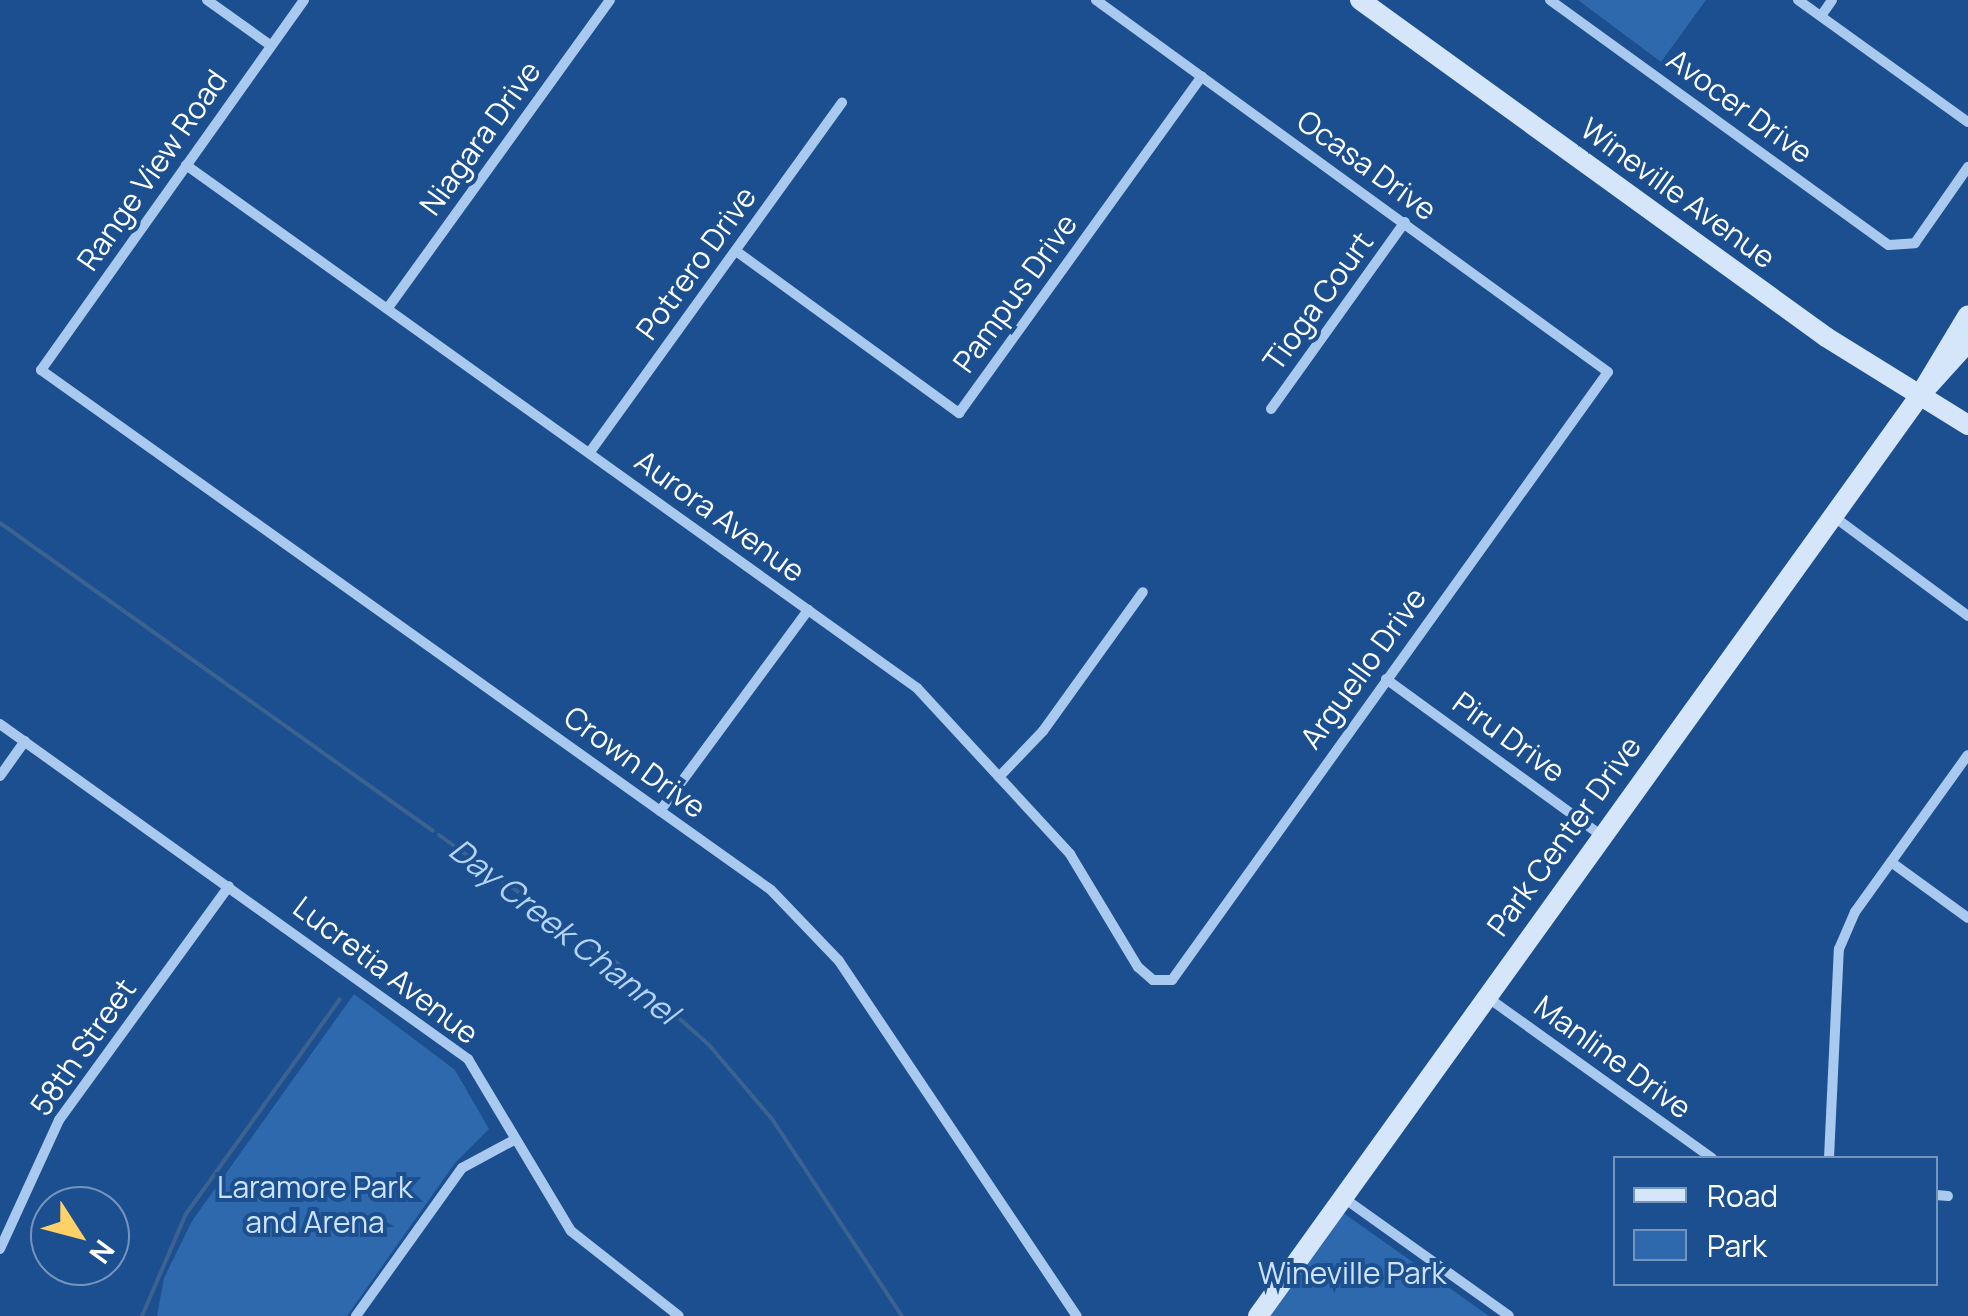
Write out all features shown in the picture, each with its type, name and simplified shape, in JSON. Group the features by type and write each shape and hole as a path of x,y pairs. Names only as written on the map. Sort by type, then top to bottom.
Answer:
{"street":[{"path":"207,0 270,45"},
{"name":"Range View Road","path":"41,370 304,0"},
{"name":"Niagara Drive","path":"390,305 610,0"},
{"name":"Ocasa Drive","path":"1096,0 1608,372"},
{"name":"Wineville Avenue","path":"1360,0 1826,336 1968,424"},
{"name":"Avocer Drive","path":"1550,0 1889,245 1915,244 1968,167"},
{"path":"1798,0 1968,122"},
{"path":"1821,16 1832,0"},
{"name":"Pampus Drive","path":"736,251 959,413 1202,76"},
{"name":"Potrero Drive","path":"590,452 842,102"},
{"name":"Aurora Avenue","path":"186,165 390,305 916,688 1070,854 1110,926 1153,980"},
{"name":"Tioga Court","path":"1271,409 1405,222"},
{"name":"Park Center Drive","path":"1922,394 1934,362 1968,314"},
{"name":"Park Center Drive","path":"1258,1316 1340,1196 1922,394 1968,342"},
{"name":"Crown Drive","path":"41,370 771,890 839,961 1077,1316"},
{"name":"Arguello Drive","path":"1153,980 1172,980 1608,372"},
{"path":"1834,516 1968,616"},
{"path":"999,777 1037,739 1143,592"},
{"path":"660,810 808,610"},
{"name":"Piru Drive","path":"1386,678 1602,836"},
{"name":"Lucretia Avenue","path":"0,724 468,1059 572,1231 679,1316"},
{"path":"0,776 25,741"},
{"path":"1828,1156 1839,950 1855,912 1968,755"},
{"path":"1891,862 1968,918"},
{"name":"58th Street","path":"0,1248 59,1120 229,886"},
{"name":"Manline Drive","path":"1486,996 1709,1156"},
{"path":"356,1316 462,1168 514,1140"},
{"path":"1340,1196 1509,1316"}],"green space":[{"path":"1578,0 1706,0 1661,62"},
{"name":"Laramore Park and Arena","path":"354,994 455,1070 489,1129 455,1163 347,1316 157,1316 164,1278 192,1221"},
{"name":"Wineville Park","path":"1342,1212 1489,1316 1267,1316"}],"waterway":[{"name":"Day Creek Channel","path":"0,523 433,831"},
{"name":"Day Creek Channel","path":"439,835 617,963 709,1045 772,1119 902,1316"},
{"path":"142,1316 186,1214 340,999"}]}
